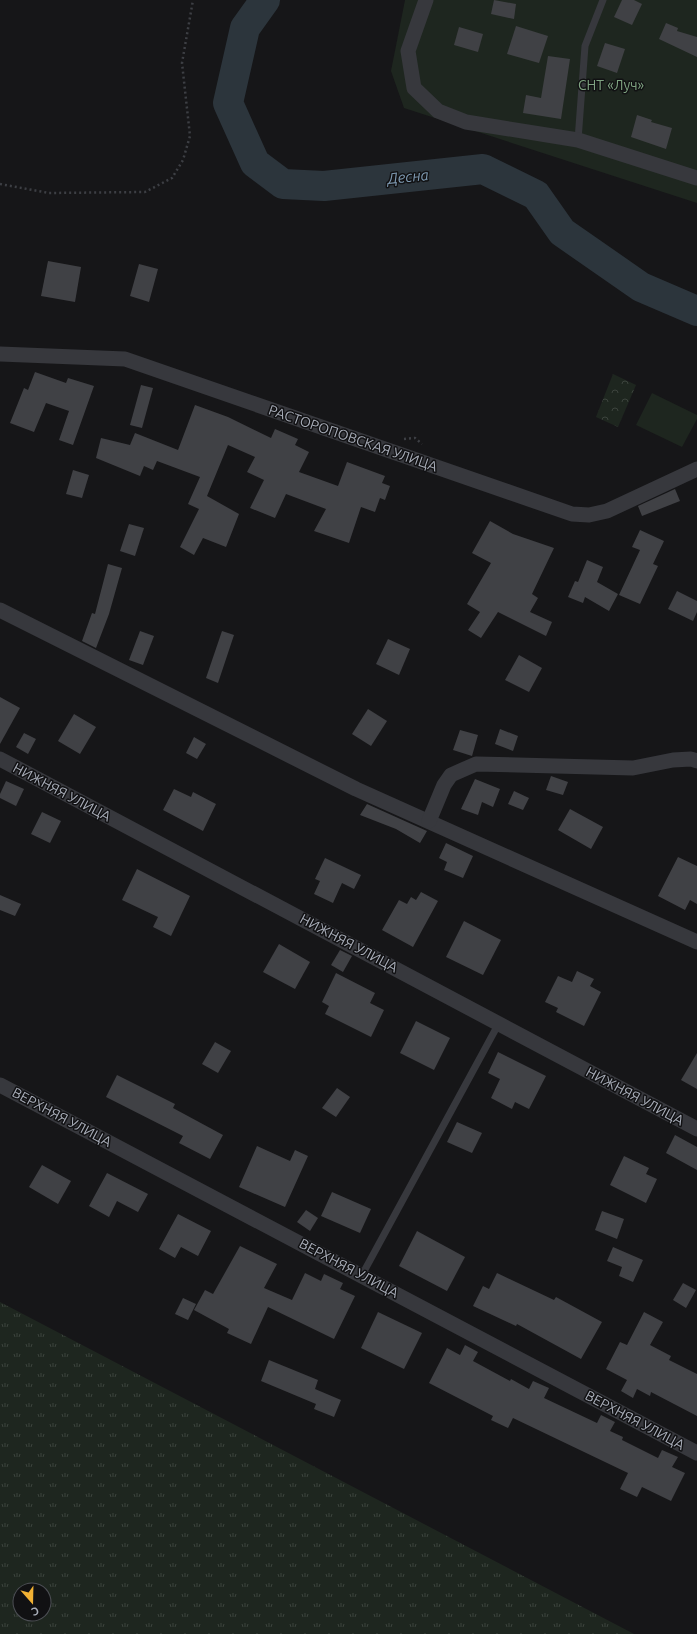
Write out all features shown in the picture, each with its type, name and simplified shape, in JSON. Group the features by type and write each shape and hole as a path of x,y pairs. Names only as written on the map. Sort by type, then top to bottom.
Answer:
{"street":[{"path":"426,0 408,51 414,88 438,111 466,122 578,140 697,178"},
{"name":"РАСТОРОПОВСКАЯ УЛИЦА","path":"0,354 125,359 572,514 589,515 607,511 697,469"},
{"path":"0,610 356,789 697,942"},
{"name":"НИЖНЯЯ УЛИЦА","path":"0,759 697,1129"},
{"path":"429,821 444,785 451,775 476,764 633,768 674,760 691,759 697,761"},
{"name":"ВЕРХНЯЯ УЛИЦА","path":"0,1085 697,1453"}],"lane":[{"path":"578,140 585,46 603,0"},
{"path":"362,1275 499,1023"}],"path":[{"path":"0,184 50,193 145,192 172,178 183,160 190,136 182,63 193,0"}],"green space":[{"name":"СНТ «Луч»","path":"405,0 697,0 697,203 404,108 391,71"},
{"path":"613,374 636,385 618,427 596,417"},
{"path":"652,393 697,415 697,419 682,447 636,425"},
{"path":"0,1302 634,1634 0,1634"}],"building":[{"path":"494,0 516,4 514,19 491,14"},
{"path":"622,0 634,0 642,4 632,25 614,17"},
{"path":"666,23 678,28 677,31 697,37 697,57 659,39"},
{"path":"516,26 548,36 539,63 507,54"},
{"path":"459,27 483,34 478,52 454,45"},
{"path":"605,43 625,49 617,73 597,66"},
{"path":"548,56 570,59 561,119 523,113 526,95 541,98"},
{"path":"637,115 652,120 651,122 672,128 666,149 631,137"},
{"path":"48,261 81,267 75,302 41,296"},
{"path":"139,264 158,269 149,302 130,296"},
{"path":"35,372 66,383 68,378 94,386 73,445 59,440 69,411 46,403 34,432 10,423 24,388 28,390"},
{"path":"141,385 153,388 142,428 130,425"},
{"path":"195,405 228,417 271,438 275,429 298,439 295,445 309,452 299,472 338,486 347,462 385,476 382,483 390,486 385,500 380,498 375,512 361,507 349,543 314,531 326,509 286,494 275,518 250,508 264,480 247,472 255,457 228,445 207,496 239,514 226,547 203,538 194,555 180,547 199,509 188,504 200,477 157,461 153,470 144,466 140,476 96,458 101,438 130,445 135,433 178,450"},
{"path":"73,470 89,475 82,498 66,494"},
{"path":"675,489 680,501 642,516 638,506"},
{"path":"490,521 513,534 554,548 532,594 538,598 530,612 552,622 546,636 498,612 481,638 468,630 480,612 467,604 491,563 472,553"},
{"path":"129,524 144,528 135,556 120,551"},
{"path":"640,530 664,541 653,564 658,566 640,604 619,595 640,550 632,547"},
{"path":"587,560 603,567 597,582 618,594 609,611 585,597 583,603 568,597 575,581 578,582"},
{"path":"108,564 122,568 109,614 96,648 82,641 92,613 95,614"},
{"path":"677,591 697,601 697,612 693,621 668,609"},
{"path":"140,631 154,636 143,665 129,660"},
{"path":"222,631 234,635 218,683 206,678"},
{"path":"388,639 410,649 399,675 376,664"},
{"path":"519,655 542,668 529,692 505,680"},
{"path":"0,697 20,708 0,744"},
{"path":"368,709 387,721 371,746 352,734"},
{"path":"74,714 96,727 80,754 58,741"},
{"path":"500,729 518,736 513,751 495,744"},
{"path":"460,730 478,735 472,756 453,750"},
{"path":"24,733 36,739 28,754 16,747"},
{"path":"194,737 206,744 197,759 186,753"},
{"path":"551,776 568,782 563,795 546,790"},
{"path":"475,779 500,789 493,807 482,802 478,815 461,809"},
{"path":"6,781 24,789 16,806 0,798 0,794"},
{"path":"174,789 191,797 193,792 216,804 203,831 163,810"},
{"path":"514,791 529,798 523,810 508,804"},
{"path":"367,804 427,831 420,843 396,829 360,815"},
{"path":"570,809 603,827 591,849 558,830"},
{"path":"42,812 61,821 50,843 31,834"},
{"path":"446,843 473,856 463,878 444,870 447,862 439,858"},
{"path":"678,857 697,866 697,904 690,900 685,910 658,896"},
{"path":"325,858 361,875 354,889 342,883 333,903 314,894 320,881 315,879"},
{"path":"137,869 190,896 171,936 153,927 158,917 122,900"},
{"path":"421,892 438,901 413,947 382,930 399,900 407,904 411,897 416,900"},
{"path":"0,895 21,904 15,916 0,910"},
{"path":"464,921 501,940 483,975 446,957"},
{"path":"279,944 310,962 295,989 263,972"},
{"path":"340,950 352,956 343,972 331,965"},
{"path":"577,971 594,979 590,986 601,992 584,1026 556,1012 558,1008 545,1002 558,976 572,982"},
{"path":"336,973 375,993 370,1003 384,1010 371,1037 325,1014 329,1006 322,1002"},
{"path":"416,1021 450,1038 434,1070 400,1053"},
{"path":"215,1042 231,1051 218,1073 202,1064"},
{"path":"498,1052 546,1076 529,1109 515,1102 512,1109 491,1098 500,1079 488,1073"},
{"path":"697,1053 697,1089 681,1080"},
{"path":"117,1075 175,1104 173,1108 223,1135 210,1159 179,1143 183,1136 106,1097"},
{"path":"337,1088 350,1097 336,1117 322,1108"},
{"path":"457,1122 482,1133 472,1153 447,1142"},
{"path":"675,1135 697,1147 697,1170 666,1153"},
{"path":"257,1146 290,1161 295,1150 308,1156 285,1207 239,1187"},
{"path":"624,1156 649,1168 646,1174 657,1179 646,1203 610,1185"},
{"path":"42,1165 71,1181 58,1204 29,1187"},
{"path":"107,1173 148,1194 138,1212 117,1201 109,1217 89,1206"},
{"path":"332,1192 371,1209 360,1233 321,1216"},
{"path":"306,1210 318,1218 310,1231 297,1222"},
{"path":"602,1211 624,1219 617,1239 595,1230"},
{"path":"178,1214 211,1231 198,1256 181,1247 175,1258 159,1249"},
{"path":"417,1231 465,1257 447,1291 399,1266"},
{"path":"240,1246 277,1264 264,1288 292,1300 305,1273 321,1281 324,1274 343,1283 340,1289 355,1296 334,1339 268,1307 251,1344 227,1333 229,1329 194,1310 205,1290 213,1294"},
{"path":"613,1247 643,1260 633,1282 619,1276 622,1267 607,1261"},
{"path":"497,1273 554,1300 556,1297 602,1322 581,1359 517,1324 516,1326 473,1306 483,1286 489,1289"},
{"path":"683,1283 696,1290 686,1308 673,1300"},
{"path":"183,1298 196,1304 188,1320 175,1314"},
{"path":"378,1312 422,1333 404,1369 361,1348"},
{"path":"644,1312 663,1322 650,1345 671,1356 669,1360 697,1374 697,1416 651,1392 650,1396 637,1389 633,1398 621,1391 627,1380 606,1369 620,1342 627,1345"},
{"path":"465,1345 478,1352 473,1361 510,1381 511,1379 529,1389 533,1381 549,1388 544,1398 597,1423 601,1415 615,1422 610,1431 623,1437 622,1440 658,1458 662,1450 678,1457 672,1467 685,1473 671,1501 642,1487 637,1497 620,1489 628,1473 513,1418 508,1428 491,1420 493,1416 429,1383 447,1348 460,1355"},
{"path":"269,1360 318,1380 315,1389 341,1400 334,1417 314,1409 316,1404 261,1381"}],"waterway":[{"name":"Десна","path":"265,0 245,28 228,103 255,163 283,184 324,186 483,169 536,195 562,232 641,287 697,311"}]}
